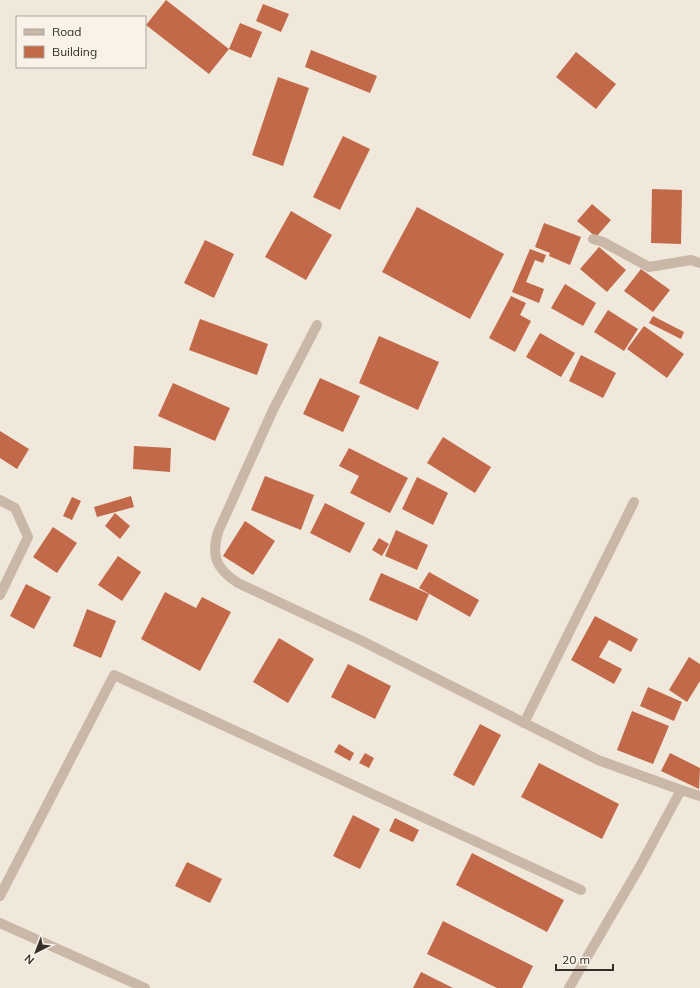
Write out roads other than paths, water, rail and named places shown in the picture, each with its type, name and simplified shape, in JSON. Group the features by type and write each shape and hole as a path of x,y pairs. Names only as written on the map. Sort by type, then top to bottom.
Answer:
{"street":[{"path":"593,239 603,242 649,267 691,260 700,263"},
{"path":"317,325 273,410 218,532 214,545 217,564 229,578 238,583 362,641 598,760 700,796"},
{"path":"0,500 15,508 28,537 0,595"},
{"path":"524,723 634,502"},
{"path":"0,896 114,675 581,890"},
{"path":"570,988 639,868 681,790"},
{"path":"0,923 145,988"}]}
